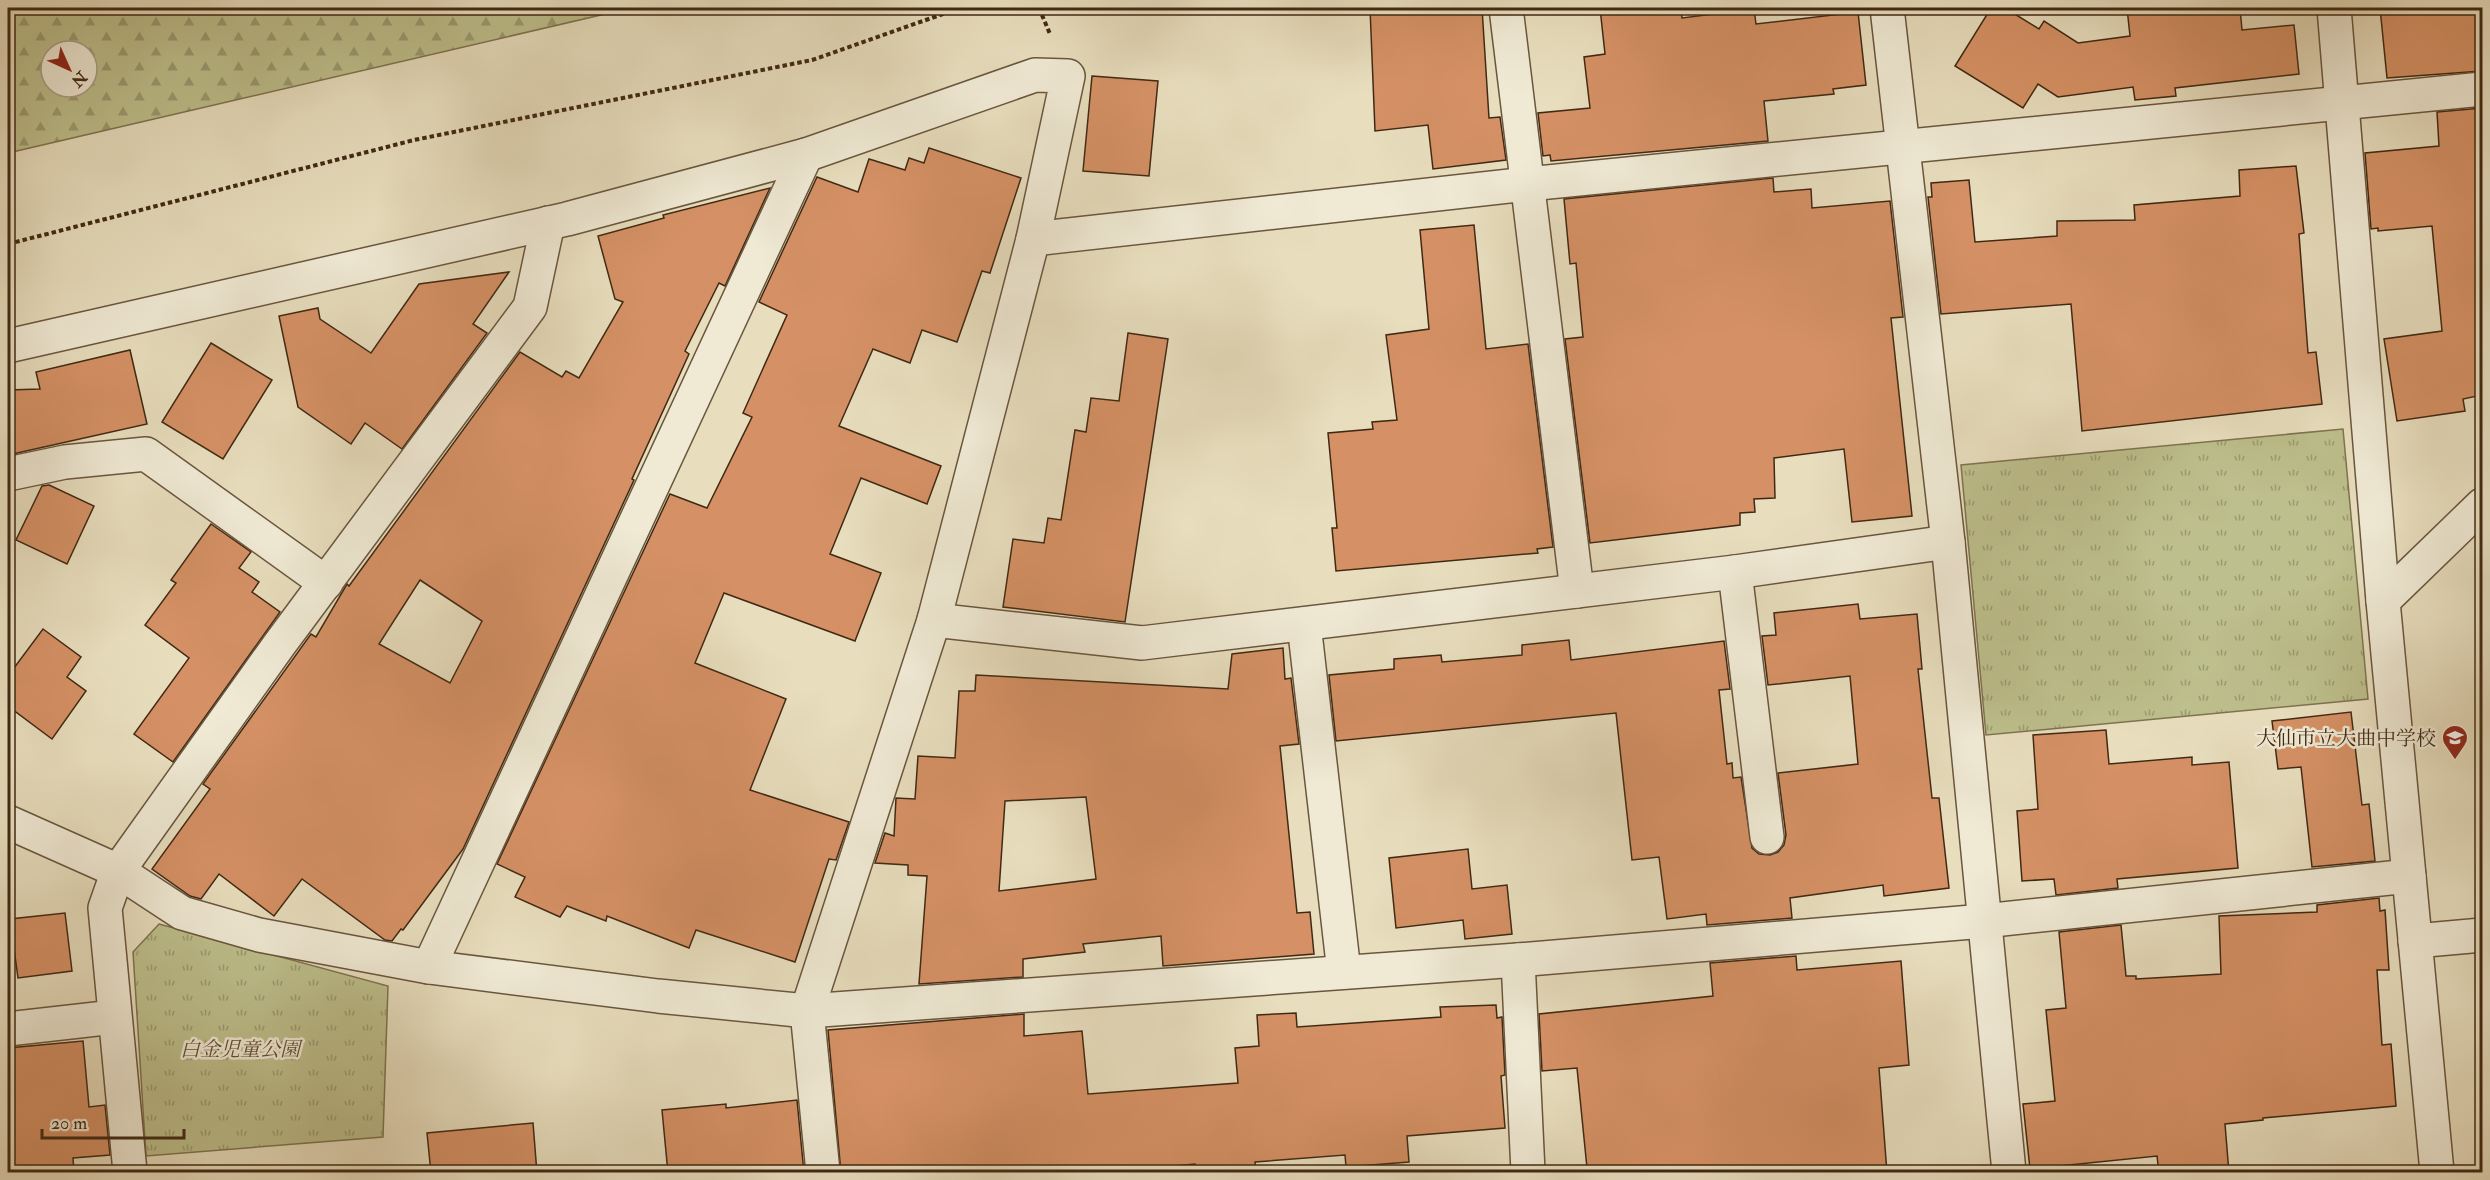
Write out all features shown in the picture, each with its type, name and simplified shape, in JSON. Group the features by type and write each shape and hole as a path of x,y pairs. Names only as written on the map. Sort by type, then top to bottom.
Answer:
{"street":[{"path":"1506,8 1577,591"},
{"path":"1887,8 1948,542 2009,1173"},
{"path":"2334,8 2383,601 2437,1173"},
{"path":"8,346 548,223 806,155 1035,75 1068,76 1033,239 934,620 807,1011 823,1173"},
{"path":"1033,239 1528,184 1903,149 2482,89"},
{"path":"429,967 806,155"},
{"path":"130,1173 105,908 118,871 326,583 530,307 548,223"},
{"path":"8,474 65,462 146,454 326,583"},
{"path":"2383,601 2482,505"},
{"path":"934,620 1142,643 1735,572 1948,542"},
{"path":"1735,572 1767,837"},
{"path":"1304,624 1344,972"},
{"path":"8,822 118,871 182,913 259,935 429,967 658,996 807,1011 1518,960 1984,921 2409,876"},
{"path":"2415,940 2482,935"},
{"path":"1518,960 1528,1173"},
{"path":"8,1029 114,1017"}],"path":[{"path":"8,244 414,140 812,60 960,8"}],"green space":[{"path":"8,8 631,8 8,153"},
{"path":"2343,429 2368,699 1986,735 1961,465"},
{"name":"白金児童公園","path":"159,924 388,986 383,1137 146,1156 133,952"}],"building":[{"path":"1370,8 1482,8 1489,118 1500,117 1506,160 1433,169 1428,125 1375,131"},
{"path":"1600,8 1681,8 1682,18 1754,9 1756,24 1858,12 1866,85 1833,89 1834,94 1764,101 1768,141 1551,161 1550,155 1543,156 1538,113 1590,108 1584,57 1605,54"},
{"path":"1991,8 2005,8 2039,29 2044,21 2078,43 2130,36 2127,8 2240,8 2242,30 2294,25 2299,74 2175,88 2176,96 2135,100 2133,87 2058,97 2038,84 2023,108 1955,66"},
{"path":"2380,8 2482,8 2482,71 2387,78"},
{"path":"1092,76 1158,81 1149,176 1083,171"},
{"path":"2482,108 2482,395 2463,399 2465,411 2397,421 2384,339 2442,331 2432,226 2378,231 2378,228 2371,229 2365,153 2439,146 2437,112"},
{"path":"929,148 1021,178 990,273 982,271 957,342 922,330 910,363 873,349 839,426 941,466 927,504 861,478 830,554 881,573 855,641 724,593 695,663 786,699 750,790 849,822 836,860 829,859 795,962 696,930 689,948 607,916 606,921 567,906 560,917 515,897 525,877 497,864 670,494 707,508 752,417 743,413 787,315 759,302 817,177 858,192 869,159 905,170 909,158 924,163"},
{"path":"2296,166 2304,233 2299,234 2308,353 2316,352 2322,404 2082,431 2071,304 1941,314 1928,197 1932,197 1931,183 1969,180 1975,242 2057,236 2057,221 2135,220 2134,205 2240,196 2239,170"},
{"path":"1773,178 1774,192 1811,189 1812,208 1890,201 1903,317 1891,318 1912,516 1852,522 1844,449 1774,458 1775,498 1754,499 1755,512 1740,513 1740,525 1590,543 1565,339 1583,337 1576,263 1570,264 1564,199"},
{"path":"770,188 725,286 719,283 685,351 689,354 632,479 634,480 463,849 403,930 401,929 392,941 385,940 302,879 274,916 219,874 201,899 190,896 152,869 210,789 203,784 311,634 316,637 347,584 349,586 520,352 562,377 566,371 579,378 623,302 615,299 598,236 664,218 663,215","holes":["420,580 482,621 450,683 379,644"]},
{"path":"1474,225 1486,349 1528,344 1553,547 1537,549 1538,553 1336,571 1332,528 1337,528 1328,433 1373,429 1372,422 1397,420 1386,335 1429,329 1420,230"},
{"path":"509,272 473,324 487,333 402,449 365,423 351,444 298,407 279,316 318,308 320,319 371,353 419,284"},
{"path":"1128,333 1168,339 1125,622 1003,607 1013,539 1044,543 1048,518 1061,520 1075,430 1086,432 1091,398 1119,401"},
{"path":"211,343 272,380 223,459 162,422"},
{"path":"130,350 147,424 8,455 8,390 40,389 36,372"},
{"path":"49,485 94,506 67,564 16,540 42,486"},
{"path":"211,524 251,552 239,568 259,582 252,592 280,612 173,762 134,734 189,658 145,625 176,583 171,580"},
{"path":"1858,604 1860,619 1917,614 1922,669 1918,669 1932,798 1939,798 1949,888 1884,896 1883,885 1790,898 1792,918 1707,925 1706,914 1667,919 1659,857 1632,860 1616,713 1336,741 1329,675 1394,669 1394,659 1441,655 1442,662 1522,655 1522,645 1569,640 1571,660 1724,641 1730,689 1719,690 1727,764 1732,763 1733,778 1741,777 1752,848 1759,854 1770,855 1778,852 1784,845 1786,835 1778,773 1858,764 1850,676 1768,685 1762,636 1776,635 1774,613"},
{"path":"43,629 81,657 67,677 86,691 52,739 8,706 8,676"},
{"path":"1283,648 1285,679 1291,678 1299,744 1280,746 1297,913 1310,912 1314,954 1163,966 1161,936 1083,944 1085,952 1023,959 1023,977 919,984 927,876 908,875 908,865 875,863 885,833 894,836 896,798 915,799 918,756 955,758 959,691 975,691 976,675 1228,689 1232,654","holes":["1086,797 1096,879 999,891 1005,801"]},
{"path":"2351,712 2362,805 2369,804 2375,861 2312,867 2301,767 2278,769 2272,721"},
{"path":"2106,730 2109,764 2192,757 2192,765 2229,762 2238,868 2117,879 2118,888 2056,895 2054,879 2022,881 2017,811 2038,809 2033,735"},
{"path":"1468,849 1472,889 1507,885 1512,934 1465,939 1463,920 1396,928 1389,858"},
{"path":"2379,898 2380,911 2385,910 2389,970 2377,970 2382,1045 2391,1044 2396,1106 2263,1118 2263,1120 2225,1124 2229,1173 2159,1173 2157,1156 2030,1169 2023,1104 2055,1101 2046,1010 2066,1008 2059,932 2121,925 2126,976 2136,976 2136,979 2221,974 2219,916 2317,912 2317,905"},
{"path":"65,913 72,971 18,978 10,919"},
{"path":"1796,956 1797,970 1901,961 1909,1065 1879,1068 1887,1173 1625,1173 1624,1166 1587,1168 1577,1068 1542,1071 1539,1014 1713,996 1710,963"},
{"path":"1496,1005 1497,1018 1502,1017 1505,1075 1501,1076 1505,1128 1407,1136 1409,1162 1346,1167 1345,1155 1255,1162 1256,1173 1196,1173 1195,1164 1096,1173 841,1173 828,1030 1024,1014 1024,1036 1082,1031 1088,1094 1238,1083 1235,1048 1259,1046 1257,1015 1296,1013 1297,1027 1441,1017 1440,1007"},
{"path":"83,1041 89,1107 105,1105 110,1155 73,1158 74,1173 8,1173 8,1048"},
{"path":"797,1100 804,1173 668,1173 662,1110 726,1104 726,1108"},
{"path":"533,1123 537,1173 431,1173 427,1133"}],"place":[{"name":"大仙市立大曲中学校","path":"2455,761"}]}
